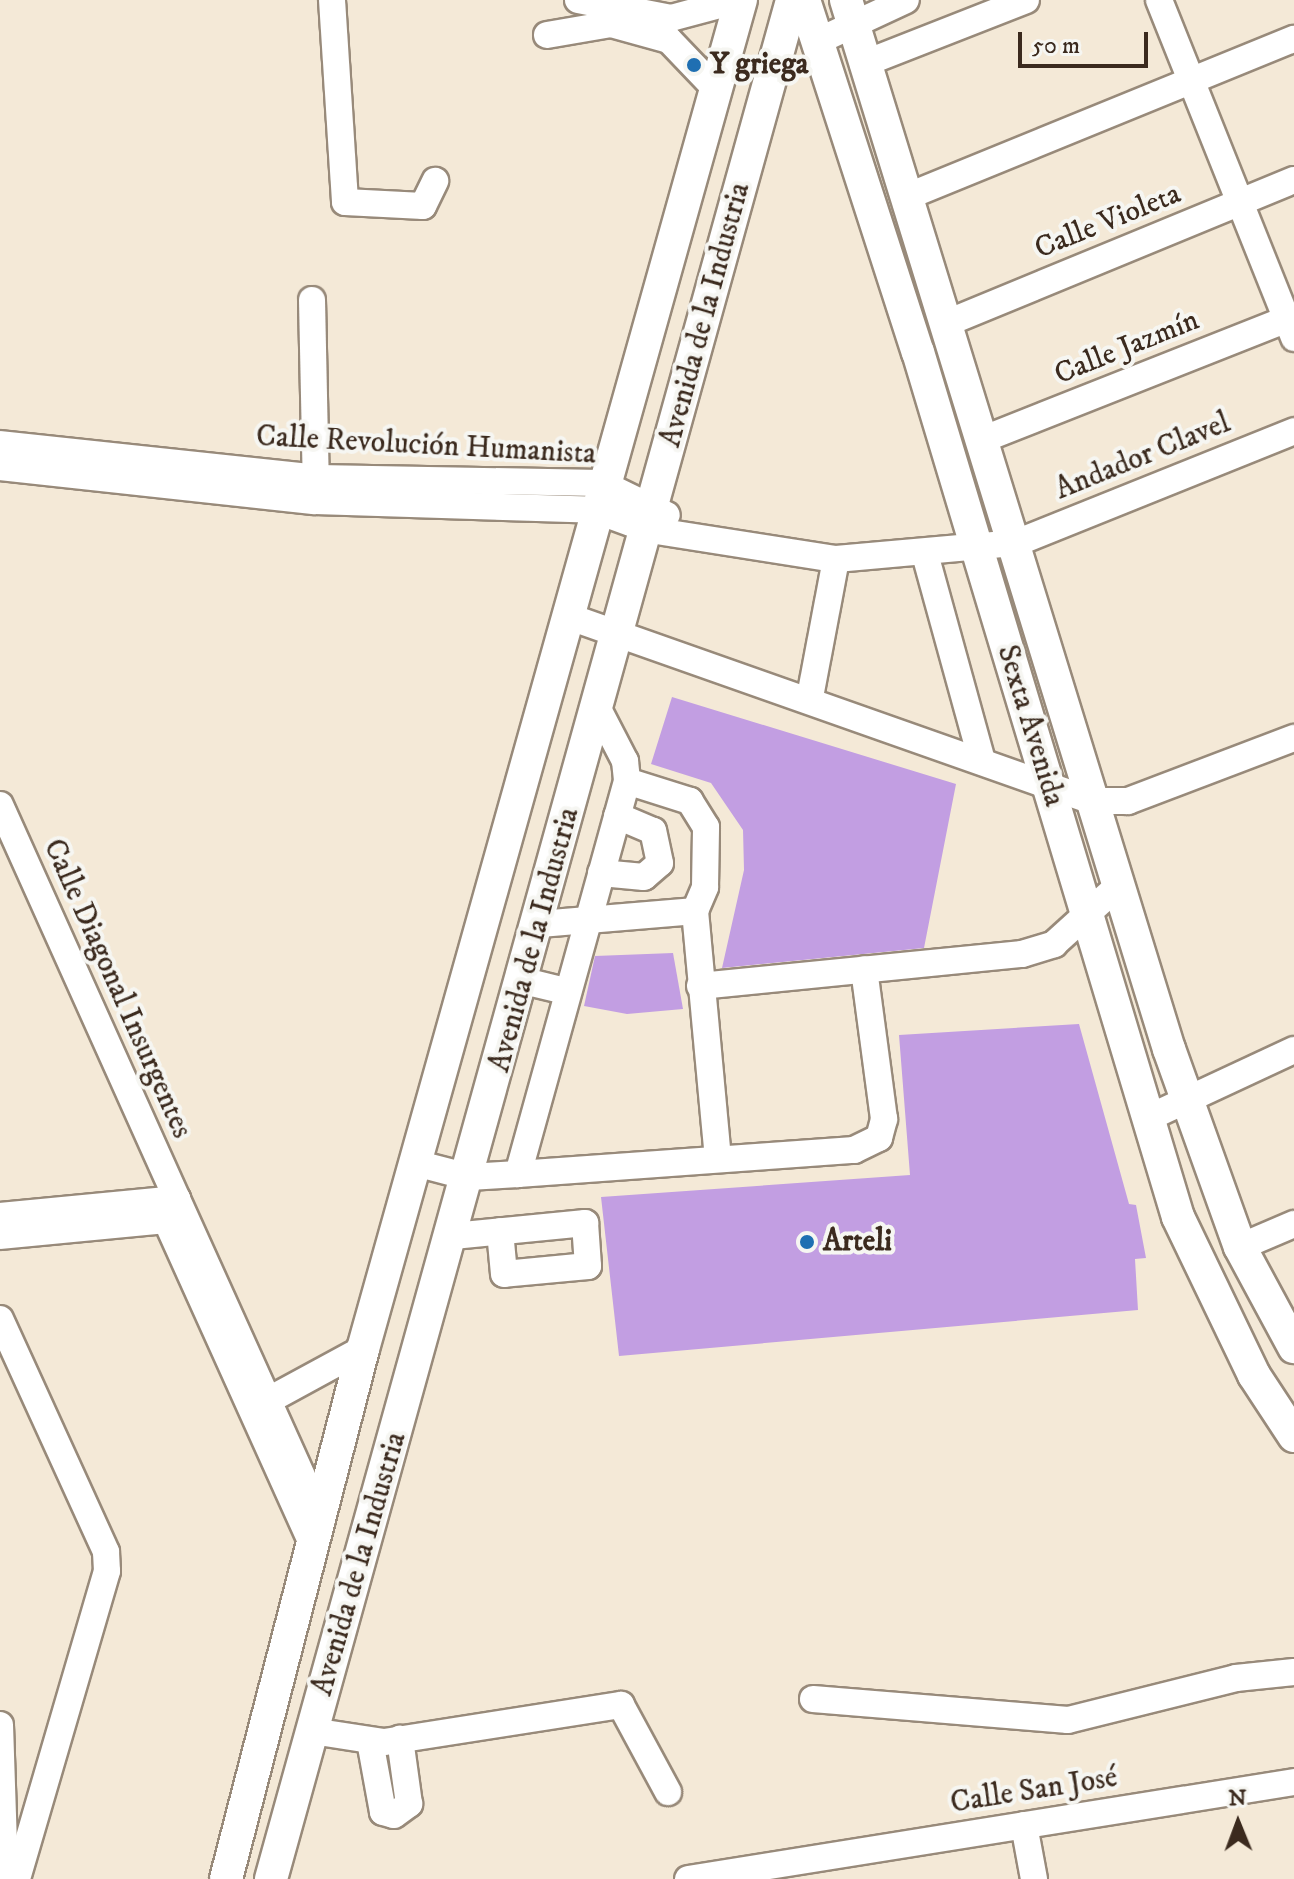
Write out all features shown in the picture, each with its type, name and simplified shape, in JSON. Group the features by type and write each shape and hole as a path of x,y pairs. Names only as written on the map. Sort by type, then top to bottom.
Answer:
{"main road":[{"name":"Avenida de la Industria","path":"226,1879 318,1534 363,1349 419,1164 598,496 740,0"},
{"name":"Avenida de la Industria","path":"271,1879 540,924 792,0"},
{"name":"Sexta Avenida","path":"804,0 977,548 1178,1217 1254,1375 1294,1436"},
{"name":"Sexta Avenida","path":"844,7 984,439 1092,801 1185,1095 1240,1247 1294,1347"},
{"path":"778,49 795,39 816,42"}],"street":[{"path":"332,0 345,202 423,206 435,181"},
{"path":"547,35 586,10 686,18 740,0"},
{"path":"816,42 844,7 906,0"},
{"path":"863,64 1026,0"},
{"path":"1159,0 1291,324"},
{"path":"586,10 611,24 669,40 715,88"},
{"path":"906,197 1294,39"},
{"name":"Calle Violeta","path":"947,323 1294,180"},
{"path":"312,300 316,490"},
{"name":"Calle Jazmín","path":"984,439 1291,324"},
{"name":"Andador Clavel","path":"836,559 925,554 1016,543 1294,431"},
{"name":"Calle Revolución Humanista","path":"0,444 316,490"},
{"name":"Calle Revolución Humanista","path":"0,467 316,490 598,496 715,541 836,559"},
{"path":"925,554 982,761"},
{"path":"810,697 836,559"},
{"path":"567,616 810,697 982,761 1049,791 1092,801 1128,801 1294,738"},
{"path":"518,1174 565,991 627,781 625,761 598,709"},
{"path":"627,781 690,801 706,827 705,887 695,911 718,1158"},
{"name":"Calle Diagonal Insurgentes","path":"0,805 171,1209 318,1534"},
{"path":"601,873 644,877 660,863 653,831 617,816"},
{"path":"700,986 1022,954 1054,944 1119,885"},
{"path":"540,924 587,924 695,911"},
{"path":"419,1164 469,1177 854,1150 879,1138 884,1119 864,969"},
{"path":"524,981 565,991"},
{"path":"1148,1118 1185,1095 1294,1050"},
{"path":"0,1216 171,1209"},
{"path":"0,1236 171,1209"},
{"name":"Calle Diagonal Insurgentes","path":"171,1209 269,1400 318,1534"},
{"path":"1240,1247 1294,1224"},
{"path":"453,1236 500,1231"},
{"path":"0,1319 106,1552 63,1721 17,1879"},
{"path":"269,1400 363,1349"},
{"path":"813,1699 1068,1720 1236,1678 1294,1672"},
{"path":"312,1731 370,1741 400,1739 621,1705 668,1792"},
{"path":"0,1725 5,1879"},
{"path":"370,1741 383,1812 394,1815 409,1804 400,1739"},
{"name":"Calle San José","path":"688,1879 785,1871 1024,1825 1294,1782"},
{"path":"1024,1825 1034,1879"}],"building":[{"path":"672,697 956,784 924,948 722,968 744,870 743,830 711,783 651,764"},
{"path":"673,953 683,1009 627,1014 584,1006 595,956"},
{"path":"1079,1024 1129,1204 1136,1205 1146,1258 1135,1259 1138,1310 619,1356 601,1197 910,1175 899,1035"}],"place":[{"name":"Y griega","path":"694,65"},
{"name":"Arteli","path":"807,1242"}]}
